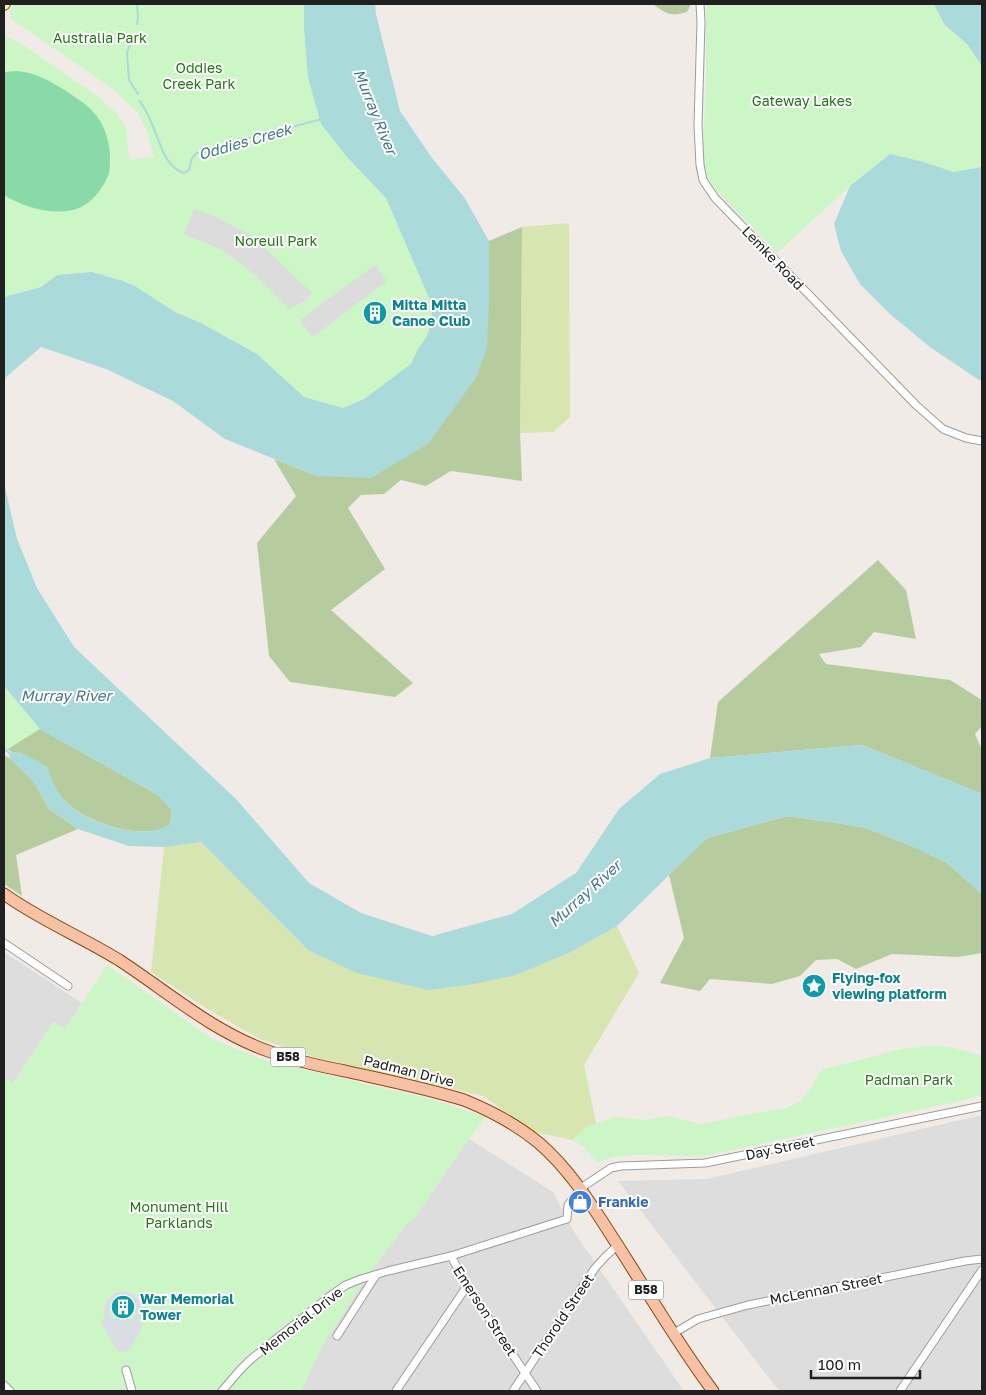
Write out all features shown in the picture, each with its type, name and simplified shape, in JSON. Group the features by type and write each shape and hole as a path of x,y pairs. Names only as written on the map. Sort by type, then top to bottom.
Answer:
{"main road":[{"name":"Padman Drive","path":"4,894 100,949 141,975 200,1017 251,1044 302,1061 451,1096 476,1105 515,1125 540,1144 581,1188 712,1391"}],"street":[{"name":"Lemke Road","path":"700,4 698,125 700,164 703,180 715,198 916,405 943,429 966,438 982,441"},
{"path":"4,943 68,986"},
{"name":"Day Street","path":"581,1188 611,1168 705,1163 982,1106"},
{"name":"Memorial Drive","path":"222,1391 250,1360 346,1285 361,1279 450,1256 567,1219 568,1205 581,1188"},
{"name":"Thorold Street","path":"513,1391 595,1268 618,1245"},
{"name":"Emerson Street","path":"450,1256 467,1286 537,1391"},
{"name":"McLennan Street","path":"674,1333 698,1319 748,1305 982,1259"},
{"path":"900,1391 982,1270"},
{"path":"337,1336 376,1275"},
{"path":"396,1391 467,1286"},
{"path":"126,1370 132,1391"},
{"path":"4,1385 10,1391"}],"shaded area":[{"path":"194,209 212,215 247,233 312,293 303,302 289,309 257,277 232,257 218,248 184,234"},
{"path":"375,265 387,281 313,337 300,320"},
{"path":"4,952 82,1003 65,1029 53,1022 12,1084 4,1078"},
{"path":"982,1115 982,1388 980,1391 779,1391 618,1181 707,1179"},
{"path":"469,1139 553,1192 574,1232 684,1391 301,1391 324,1343 368,1275 410,1219 413,1220"},
{"path":"121,1291 128,1292 139,1300 142,1306 139,1322 143,1325 131,1349 124,1352 117,1350 101,1322 105,1319 103,1313 106,1301 115,1293","holes":["123,1296 132,1299 135,1303 136,1312 132,1320 129,1319 129,1314 119,1312 116,1313 116,1318 112,1318 109,1310 112,1302"]}],"green space":[{"name":"Noreuil Park","path":"14,4 304,4 308,77 347,157 386,198 432,305 432,320 427,336 411,364 364,399 343,408 304,397 257,354 201,323 175,312 135,286 123,281 92,272 57,275 41,287 4,298 4,36 19,42 100,98 115,112 126,127 129,160 154,157 147,131 137,112 113,89 10,18 10,11"},
{"path":"653,4 691,4 687,12 673,14 665,12"},
{"name":"Gateway Lakes","path":"706,4 934,4 944,24 967,44 982,66 982,167 953,172 890,154 850,186 777,253 716,190 705,173 702,156 706,88"},
{"path":"17,71 37,76 66,91 84,103 103,126 109,149 109,173 104,185 95,196 79,208 64,211 46,211 20,203 4,195 4,72"},
{"path":"569,223 570,417 553,432 520,433 522,227"},
{"path":"522,227 520,433 522,481 451,471 426,486 401,480 384,494 361,495 348,508 385,569 331,610 413,683 395,697 290,682 269,656 257,543 296,496 274,459 317,476 489,303 489,241"},
{"path":"878,560 906,590 916,639 874,632 861,647 819,654 826,664 950,680 982,700 982,726 975,734 982,750 982,794 862,745 710,758 718,702"},
{"path":"4,686 40,729 8,749 4,747"},
{"path":"4,722 40,729 158,795 172,810 170,825 159,830 146,832 132,831 89,818 77,811 61,796 47,767 4,747"},
{"path":"4,755 11,759 33,781 49,809 78,829 16,855 22,896 4,884"},
{"path":"788,816 863,827 912,846 947,863 982,894 982,953 958,957 892,954 856,969 837,959 816,960 800,976 772,984 710,979 700,991 660,983 684,938 669,875 707,838"},
{"path":"201,842 308,950 516,975 569,953 617,926 639,973 584,1065 596,1123 585,1128 572,1140 534,1132 483,1096 318,1058 260,1039 209,1010 151,972 164,847"},
{"name":"Monument Hill Parklands","path":"107,965 214,1040 264,1060 431,1099 486,1117 413,1220 410,1219 368,1275 324,1343 301,1391 4,1391 4,1078 12,1084 53,1022 65,1029"},
{"name":"Padman Park","path":"930,1046 951,1047 982,1056 982,1095 704,1156 637,1155 613,1157 597,1163 583,1146 572,1140 585,1128 615,1117 648,1120 668,1116 701,1124 786,1108 801,1101 822,1069 901,1049"}],"water":[{"name":"Murray River","path":"304,4 375,4 400,111 432,158 464,197 489,241 487,348 476,378 428,444 371,478 317,476 225,439 173,401 106,369 41,347 6,377 4,385 4,298 41,287 57,275 92,272 135,286 175,312 201,323 257,354 304,397 343,408 364,399 411,364 427,336 432,320 432,305 386,198 347,157 321,124 308,77"},
{"path":"934,4 982,4 982,66 967,44 944,24"},
{"path":"890,154 924,162 953,172 982,167 982,380 979,380 930,347 890,314 860,284 841,251 834,224 850,186"},
{"name":"Murray River","path":"4,483 17,539 37,588 74,647 236,799 309,883 361,913 432,936 512,914 576,873 619,809 660,774 710,758 862,745 982,794 982,894 947,863 912,846 863,827 788,816 707,838 617,926 569,953 516,975 473,984 428,990 357,973 308,950 201,842 164,847 129,846 78,829 49,809 33,781 11,759 9,755 12,752 17,753 30,757 47,767 54,785 65,801 74,809 100,823 115,828 146,832 159,830 170,825 172,810 158,795 40,729 4,686"}],"waterway":[{"name":"Oddies Creek","path":"137,4 137,24"},
{"name":"Oddies Creek","path":"133,36 127,53 129,80 138,94"},
{"name":"Oddies Creek","path":"140,101 149,116 167,159 177,170 184,173 189,170 192,158 197,153 220,151 234,142 322,119"},
{"path":"4,749 11,754"}],"place":[{"name":"Mitta Mitta Canoe Club","path":"375,313"},
{"name":"Flying-fox viewing platform","path":"814,986"},
{"name":"Frankie","path":"580,1202"},
{"name":"War Memorial Tower","path":"123,1307"}],"park label":[{"name":"Australia Park","path":"100,38"},
{"name":"Oddies Creek Park","path":"199,76"}]}
